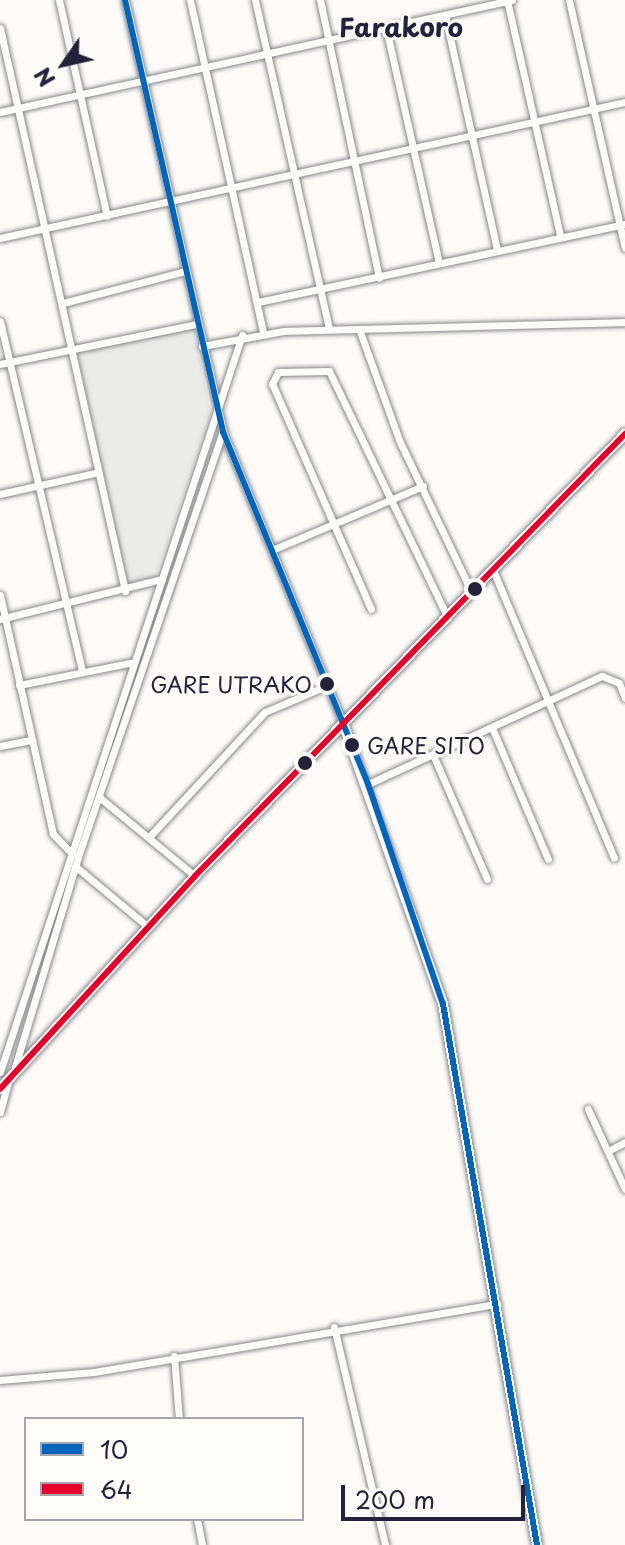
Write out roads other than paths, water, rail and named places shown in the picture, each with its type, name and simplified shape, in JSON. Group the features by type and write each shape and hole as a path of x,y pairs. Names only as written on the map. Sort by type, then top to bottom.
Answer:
{"highway":[{"path":"0,1089 8,1072 147,926 625,434"},
{"path":"343,723 368,784 443,1004 537,1545"}],"street":[{"path":"59,0 107,216"},
{"path":"125,0 140,81 223,432 343,723"},
{"path":"190,0 263,332"},
{"path":"255,0 292,175 329,328"},
{"path":"320,0 379,278"},
{"path":"0,112 509,0 560,236"},
{"path":"569,0 591,109 622,224 625,248"},
{"path":"445,15 497,250"},
{"path":"0,28 125,591"},
{"path":"386,28 439,263"},
{"path":"0,238 625,102"},
{"path":"258,302 321,291 622,224"},
{"path":"63,303 185,271"},
{"path":"0,321 12,361 82,671"},
{"path":"202,346 263,332 329,328 625,322"},
{"path":"0,364 197,324"},
{"path":"359,329 423,486 472,593"},
{"path":"0,1112 8,1072 133,662 219,418 242,335"},
{"path":"371,609 272,384 278,372 329,371 388,500 448,618"},
{"path":"8,1072 75,866 74,855 99,797 223,432"},
{"path":"0,494 99,472"},
{"path":"272,550 423,486"},
{"path":"493,570 553,700 614,858"},
{"path":"2,618 125,591 162,579"},
{"path":"0,595 2,618 53,834 74,855"},
{"path":"19,685 144,661"},
{"path":"368,784 493,730 602,676 619,683 625,698"},
{"path":"150,836 265,712 328,685"},
{"path":"493,730 548,859"},
{"path":"0,746 32,740"},
{"path":"434,757 487,879"},
{"path":"99,797 195,876"},
{"path":"75,866 147,926"},
{"path":"588,1109 625,1189"},
{"path":"608,1151 625,1142"},
{"path":"0,1380 174,1356 334,1327 497,1304"},
{"path":"334,1327 385,1545"},
{"path":"174,1356 179,1417"},
{"path":"197,1521 202,1545"}],"place":[{"name":"GARE UTRAKO","path":"327,684"},
{"name":"GARE SITO","path":"352,745"}],"district":[{"name":"Farakoro","path":"401,27"}]}
